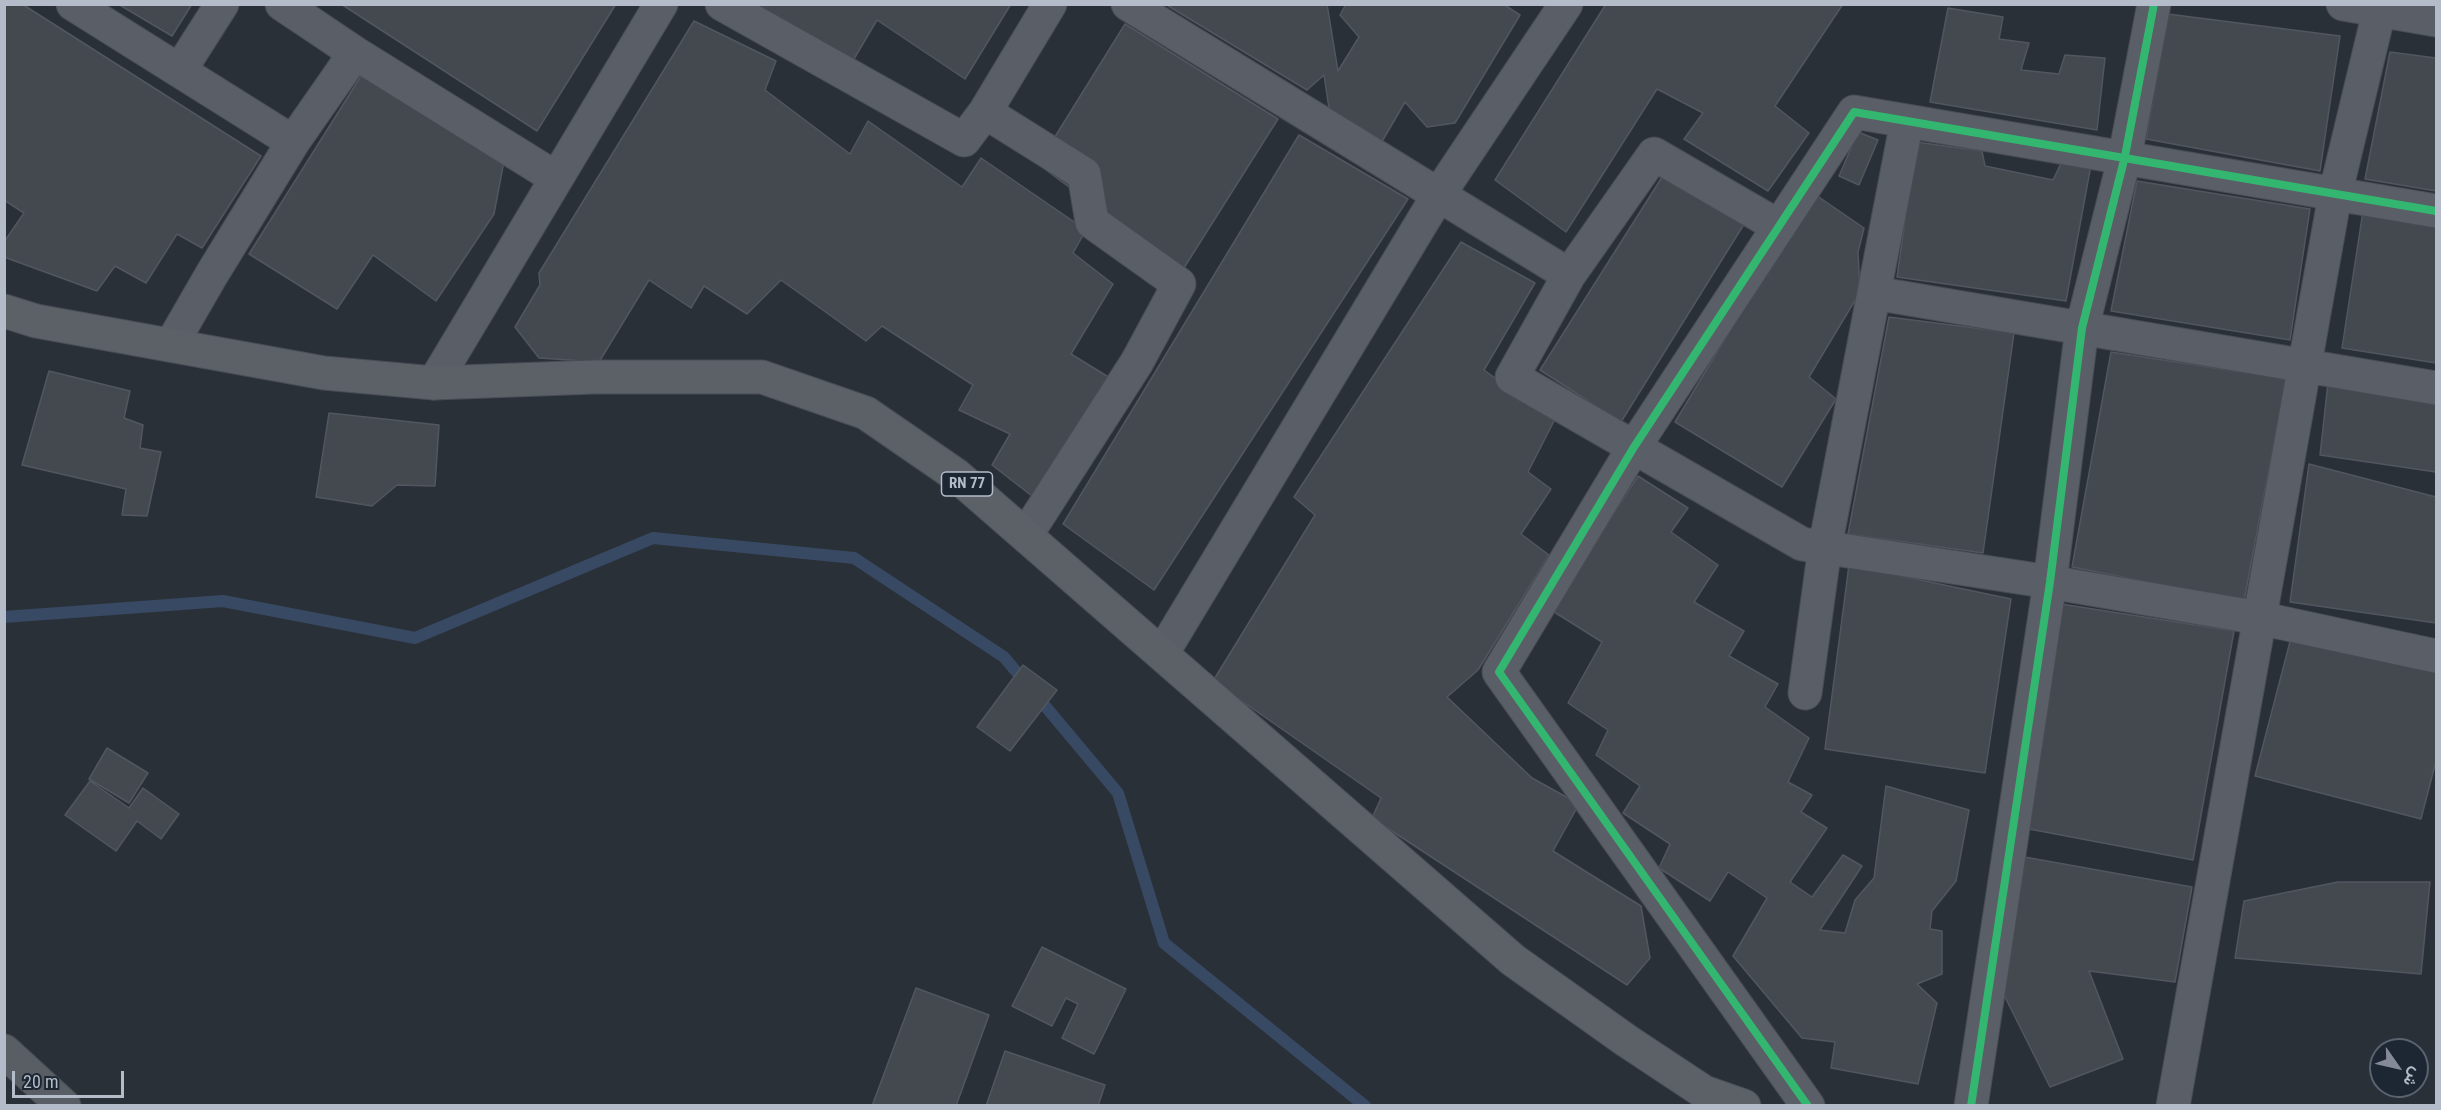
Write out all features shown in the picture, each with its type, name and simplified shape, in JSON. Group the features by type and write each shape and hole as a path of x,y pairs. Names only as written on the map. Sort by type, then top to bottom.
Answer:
{"main road":[{"name":"RN 77","path":"4,311 36,321 324,373 434,383 595,377 762,377 867,413 957,475 1513,960 1627,1041 1704,1092 1744,1106"},
{"path":"4,1052 64,1106"}],"street":[{"path":"73,4 293,142"},
{"path":"180,70 222,4"},
{"path":"282,4 355,53 556,178"},
{"path":"434,383 661,4"},
{"path":"722,4 964,140 985,112 1050,4"},
{"path":"1128,4 1569,275"},
{"path":"1971,1106 2050,582 2082,328 2125,156 2154,4"},
{"path":"2343,4 2436,20"},
{"path":"1162,652 1439,194 1561,6"},
{"path":"2173,1106 2335,195 2379,12"},
{"path":"171,345 293,142 355,53"},
{"path":"1808,1106 1499,672 1634,447 1854,111 2436,211"},
{"path":"985,112 1084,174 1092,222 1179,284 1137,362 1026,535"},
{"path":"1805,693 1825,547 1907,120"},
{"path":"1778,226 1654,154 1569,275 1512,376 1802,544 2050,582 2259,618 2436,656"},
{"path":"1874,293 2436,388"}],"building":[{"path":"4,4 22,4 261,156 202,248 177,234 146,283 115,266 97,291 4,257 4,242 24,213 4,200"},
{"path":"118,4 192,4 172,36"},
{"path":"341,4 616,4 537,131"},
{"path":"752,4 1011,4 965,79 877,20 851,64"},
{"path":"1165,4 1327,4 1338,71 1359,37 1340,15 1346,4 1503,4 1520,15 1455,123 1427,127 1405,102 1380,145 1330,115 1324,75 1307,90"},
{"path":"1606,4 1843,4 1775,106 1809,133 1768,191 1684,139 1703,113 1657,89 1566,232 1495,180"},
{"path":"1948,8 2003,17 1999,39 2029,43 2021,70 2059,74 2065,55 2105,58 2097,130 1930,102"},
{"path":"2168,14 2340,36 2320,171 2146,139"},
{"path":"694,21 776,61 765,90 850,154 868,121 962,187 981,158 1086,230 1073,253 1113,284 1071,354 1115,381 1041,503 992,465 1010,434 959,410 973,385 882,326 866,341 781,280 747,314 704,286 691,308 649,280 599,362 539,358 515,327 540,285 539,273"},
{"path":"1125,24 1278,119 1182,271 1038,164"},
{"path":"2390,52 2436,58 2436,191 2365,179"},
{"path":"361,76 504,161 494,214 436,301 373,255 337,309 249,254"},
{"path":"1858,132 1878,140 1859,185 1839,176"},
{"path":"1299,135 1408,199 1154,590 1063,524"},
{"path":"1916,142 1982,151 1985,166 2053,180 2063,159 2091,165 2066,301 1897,277"},
{"path":"1664,174 1746,221 1621,422 1540,370"},
{"path":"2137,181 2310,209 2290,340 2111,311"},
{"path":"1813,193 1864,228 1858,252 1860,292 1809,377 1836,399 1782,487 1675,422"},
{"path":"2363,211 2436,225 2436,363 2342,348"},
{"path":"1461,242 1535,283 1484,370 1554,421 1528,472 1551,489 1521,534 1549,555 1478,670 1447,697 1532,778 1579,804 1553,851 1641,906 1650,958 1627,985 1372,818 1381,798 1213,681 1315,515 1294,497"},
{"path":"1889,317 2014,333 1983,553 1848,534"},
{"path":"2111,352 2286,379 2244,601 2072,567"},
{"path":"49,371 130,391 124,418 143,425 140,448 161,452 147,516 122,515 126,489 22,465"},
{"path":"2328,383 2436,404 2436,472 2320,455"},
{"path":"329,413 439,425 435,486 397,485 372,506 316,497"},
{"path":"2309,464 2436,497 2436,623 2290,602"},
{"path":"1638,476 1688,508 1671,532 1718,565 1694,602 1744,631 1729,656 1778,684 1765,707 1809,738 1788,782 1812,795 1801,812 1827,828 1790,882 1812,897 1843,855 1862,866 1820,930 1845,933 1855,900 1874,878 1886,786 1969,810 1956,881 1932,911 1930,929 1942,931 1942,974 1917,984 1937,1003 1918,1084 1831,1068 1835,1042 1802,1038 1733,956 1767,898 1728,872 1710,901 1659,868 1670,844 1623,813 1640,786 1596,755 1608,730 1568,703 1602,642 1551,610"},
{"path":"1849,565 2011,599 1985,773 1825,749"},
{"path":"2061,604 2234,631 2193,860 2029,829"},
{"path":"2292,634 2436,672 2436,761 2421,819 2255,776"},
{"path":"1023,665 1057,690 1010,751 977,727"},
{"path":"107,748 148,773 129,803 89,779"},
{"path":"90,781 129,808 143,788 179,814 161,839 137,821 116,851 65,815"},
{"path":"2019,856 2192,887 2175,982 2089,971 2123,1059 2050,1087 1999,985"},
{"path":"2338,882 2430,882 2421,974 2235,958 2244,901"},
{"path":"1042,947 1126,989 1094,1054 1062,1038 1078,1004 1066,998 1052,1026 1012,1006"},
{"path":"916,988 989,1015 956,1106 872,1106"},
{"path":"1005,1051 1105,1085 1098,1106 986,1106"}],"waterway":[{"path":"4,617 223,601 415,638 653,538 854,558 1004,657 1118,793 1164,943 1365,1106"}],"cycle path":[{"path":"1971,1106 2050,582 2082,328 2125,156 2154,4"},
{"path":"1808,1106 1499,672 1634,447 1854,112 2436,211"}]}
